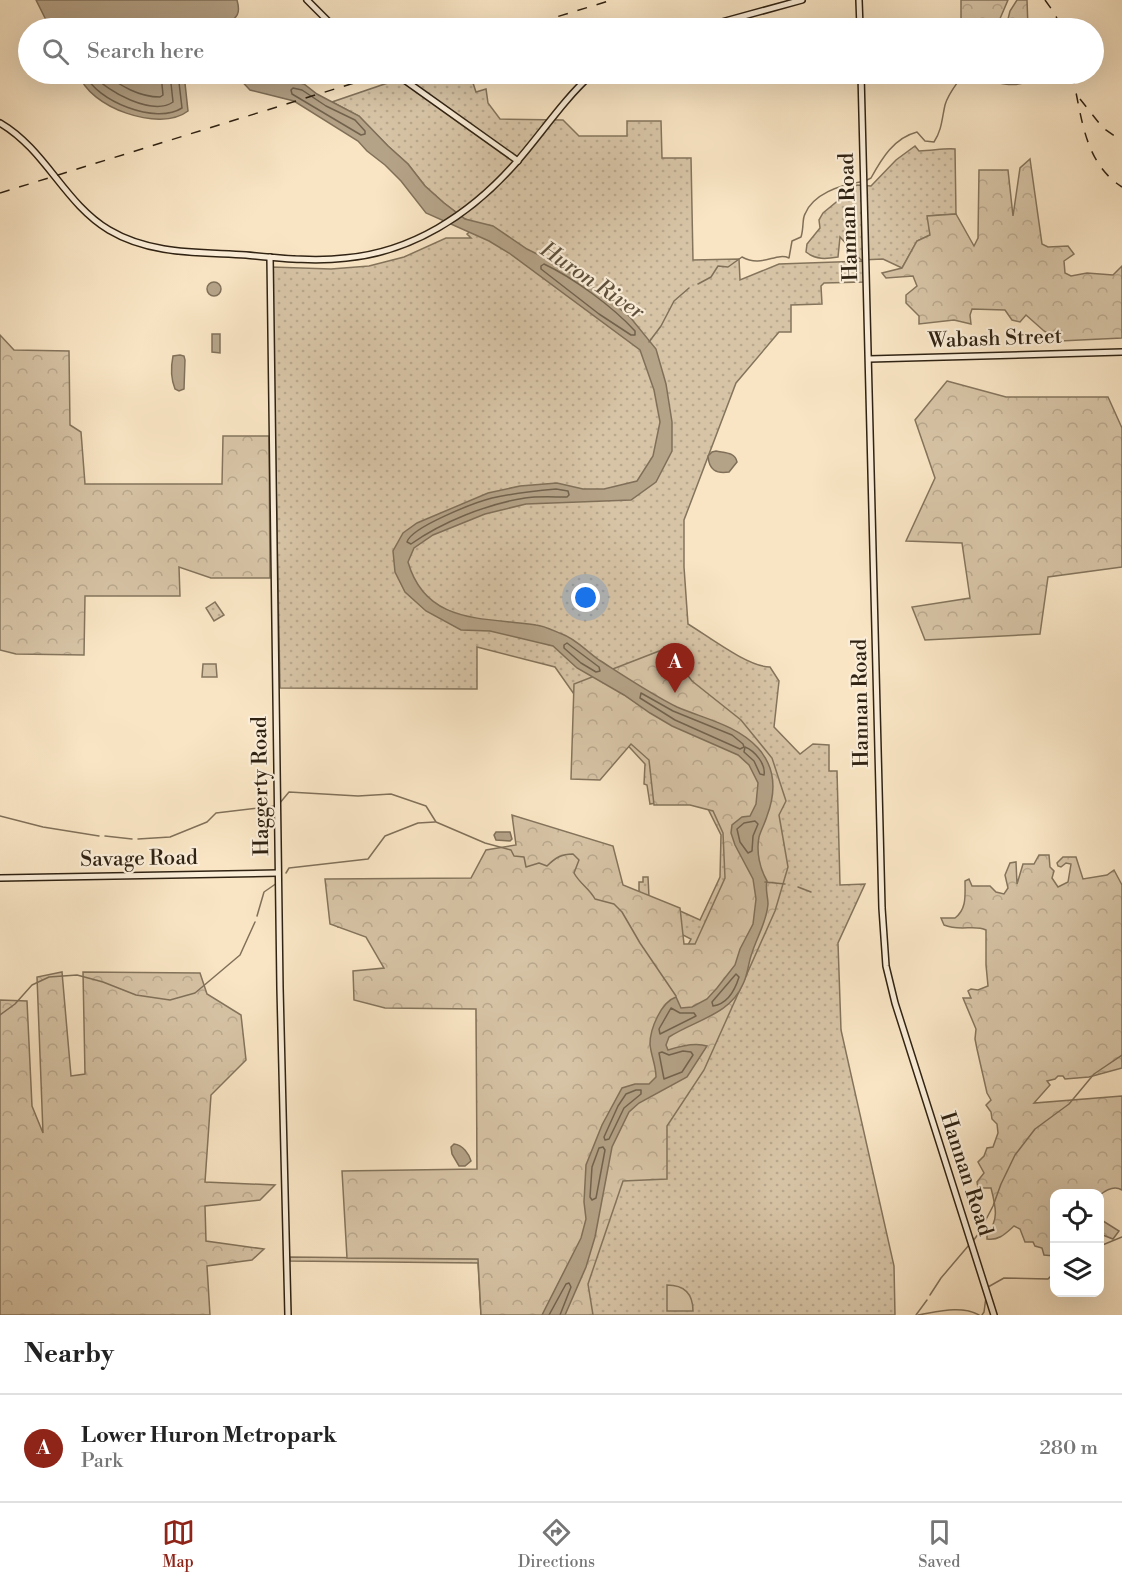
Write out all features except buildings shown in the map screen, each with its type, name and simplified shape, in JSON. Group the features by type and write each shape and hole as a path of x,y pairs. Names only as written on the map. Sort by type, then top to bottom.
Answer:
{"street":[{"path":"307,0 325,18"},
{"path":"736,18 802,0"},
{"path":"860,0 860,18"},
{"path":"410,84 518,161"},
{"path":"0,123 17,134 34,150 87,214 124,238 166,250 317,260 364,255 403,245 438,229 468,209 495,185 582,84"},
{"name":"Hannan Road","path":"861,84 882,908 886,966 895,1003 994,1315"},
{"name":"Haggerty Road","path":"270,257 288,1315"},
{"name":"Wabash Street","path":"869,359 1122,352"},
{"name":"Savage Road","path":"0,878 279,873"}],"green space":[{"path":"961,0 1008,0 1000,18 961,18"},
{"path":"1017,0 1027,0 1028,18 1008,18"},
{"path":"385,84 473,84 476,92 486,89 488,103 500,119 563,120 579,136 627,136 627,121 661,121 662,158 691,158 693,260 739,259 740,280 779,264 864,261 864,282 824,283 821,286 822,304 791,305 791,332 779,332 736,383 684,520 684,567 688,624 740,657 761,666 770,667 779,681 774,727 800,754 813,744 829,745 829,771 837,771 840,885 865,884 838,943 841,1030 894,1266 895,1315 481,1315 478,1263 290,1261 290,1257 478,1259 476,927 338,927 337,882 639,895 639,882 643,882 643,877 648,877 649,897 700,920 720,877 721,835 704,801 688,797 650,804 647,785 644,784 645,764 596,711 576,697 555,667 477,647 477,689 280,688 272,267 331,269 369,266 404,257 446,238 471,238 467,234 479,224 465,219 425,186 408,164 359,116 332,102","holes":["642,914 691,939 670,979"]},
{"path":"915,146 919,151 955,149 956,214 928,216 930,235 917,241 902,268 883,259 861,260 840,237 838,257 821,258 806,252 807,244 820,228 819,220 823,213 857,185 871,186 896,160"},
{"path":"1030,159 1042,244 1048,247 1068,246 1074,254 1064,261 1065,273 1071,276 1087,273 1113,275 1122,266 1122,338 1060,341 1026,315 1020,322 1012,320 1005,310 972,309 971,324 954,320 919,324 919,316 906,303 906,295 917,286 913,276 886,278 882,273 902,268 917,241 930,235 927,216 956,214 974,246 978,238 979,170 1008,170 1013,216 1020,168"},
{"path":"0,335 14,350 69,351 70,425 81,432 85,484 222,484 223,436 269,436 270,578 211,578 179,567 180,596 85,596 84,655 16,654 0,650"},
{"path":"947,381 1006,397 1108,397 1122,428 1122,567 1048,577 1040,634 925,640 912,607 970,598 962,543 906,541 935,478 915,420"},
{"path":"215,602 224,615 214,621 206,608"},
{"path":"667,648 692,681 741,720 772,758 786,801 779,815 788,867 775,911 704,1070 667,1126 667,1179 623,1181 588,1284 593,1315 481,1315 478,1259 347,1258 342,1171 477,1169 476,1009 385,1008 354,1000 353,971 384,968 366,937 330,924 325,879 471,878 486,850 516,845 512,815 613,846 623,885 680,908 684,944 695,944 725,878 723,833 713,811 690,805 654,805 649,760 631,744 600,780 571,779 574,684"},
{"path":"203,664 216,664 217,677 202,677"},
{"path":"1039,855 1049,855 1050,867 1054,871 1052,878 1058,887 1068,882 1071,864 1058,866 1057,863 1063,857 1076,857 1083,879 1107,875 1114,870 1122,885 1122,1068 1089,1077 1065,1079 1063,1076 1058,1076 1047,1081 1050,1085 1034,1103 1122,1096 1122,1190 1113,1188 1104,1192 1104,1189 1050,1189 1050,1256 1044,1255 1042,1248 1035,1246 1033,1242 1025,1242 1020,1229 1014,1226 999,1238 987,1239 987,1233 994,1223 995,1206 991,1188 978,1188 977,1182 984,1173 978,1162 984,1156 987,1148 993,1147 998,1133 997,1124 992,1119 991,1112 986,1105 991,1100 987,1093 977,1049 976,1029 963,998 971,998 968,991 971,989 978,990 988,986 986,930 950,927 944,925 941,918 955,918 962,910 965,881 969,879 972,886 990,886 996,892 1004,894 1008,888 1005,875 1010,863 1016,862 1017,884 1023,864 1034,864"},
{"path":"62,972 71,1076 85,1074 83,972 200,973 207,994 241,1015 246,1060 211,1095 205,1182 275,1185 260,1200 205,1206 206,1241 264,1249 252,1260 207,1266 210,1315 0,1315 0,1000 27,1001 32,1106 43,1133 37,977"},
{"path":"1104,1222 1119,1231 1113,1239 1104,1236"},
{"path":"667,1285 679,1287 690,1295 693,1311 667,1311"}],"water":[{"path":"36,0 237,0 239,9 235,18 45,18"},
{"path":"84,84 185,84 188,111 176,117 144,118 110,106"},
{"path":"244,84 304,84 317,94 359,116 444,203 465,219 493,226 527,249 593,287 630,317 656,349 666,384 672,422 672,451 656,482 631,500 526,504 485,514 433,535 414,548 408,562 417,582 428,597 443,608 459,614 539,626 567,636 599,660 658,697 731,728 750,740 764,756 771,772 772,798 759,837 758,849 762,871 767,881 768,904 745,980 730,1003 721,1010 669,1037 666,1045 668,1050 693,1044 707,1046 687,1077 639,1103 629,1112 612,1147 595,1237 586,1267 565,1315 542,1315 581,1238 586,1219 584,1202 586,1165 602,1125 622,1088 635,1084 649,1084 656,1077 650,1044 654,1024 661,1010 676,997 681,1008 692,1007 707,999 735,965 740,949 753,924 756,899 753,879 731,833 732,825 742,817 750,816 756,804 758,783 749,765 738,755 672,726 577,668 553,646 490,631 461,630 426,611 405,592 395,572 393,551 403,533 417,523 488,493 520,486 557,483 583,489 604,489 637,481 653,456 660,422 654,390 640,350 509,253 489,241 426,213 401,181 358,141 294,101 250,90"},
{"path":"214,282 219,284 221,289 219,294 214,296 209,294 207,289 209,284"},
{"path":"212,334 220,334 220,353 212,352"},
{"path":"173,356 184,356 185,360 184,389 179,391 175,389 172,368"},
{"path":"716,451 734,456 736,459 737,462 729,472 717,472 712,468 708,456"},
{"path":"496,832 510,832 512,839 510,841 496,840 494,835"},
{"path":"454,1144 463,1148 469,1156 471,1161 465,1166 459,1166 452,1154 451,1147"}],"waterway":[{"path":"865,181 871,178 884,156 895,144 909,135 917,132 925,141 934,142 940,128 946,101 956,84"},
{"path":"698,284 711,277 718,266 728,267 742,257 756,261 779,257 789,258 792,241 801,237 804,216 814,201 836,188 860,182"},
{"path":"649,342 661,326 674,301 689,288"},
{"path":"279,804 289,792 358,796 391,794 426,806 436,822 485,843 511,850 514,856 524,857 526,867 539,863 547,866 558,857 573,854 579,860 574,873 576,877 595,899 614,904 622,912 676,996"},
{"path":"138,839 170,837 207,822 216,813 275,806"},
{"path":"0,816 43,827 99,836"},
{"path":"286,873 289,868 368,859 385,836 418,823 435,822"},
{"path":"105,836 132,839"},
{"path":"765,882 785,884"},
{"path":"257,916 264,892 277,883"},
{"path":"798,887 811,892"},
{"path":"0,1015 15,1004 32,985 49,977 77,975 136,995 170,1000 195,993 240,955 255,922"},
{"path":"973,1241 993,1206 1015,1155 1035,1129 1069,1104 1094,1074 1122,1055"},
{"path":"1104,1244 1122,1237"},
{"path":"930,1295 969,1245"},
{"path":"988,1287 1004,1278 1048,1279 1050,1277"},
{"path":"982,1315 986,1297"},
{"path":"916,1315 927,1300"},
{"path":"918,1315 957,1310 979,1315"}],"railway":[{"path":"553,18 612,0"},
{"path":"1045,0 1057,18"},
{"path":"0,193 351,84"},
{"path":"1074,84 1086,136 1092,151 1099,165 1122,187"},
{"path":"1080,99 1103,128 1122,141"}],"place":[{"name":"Lower Huron Metropark","path":"675,693"}],"water label":[{"name":"Huron River","path":"592,281"}]}
